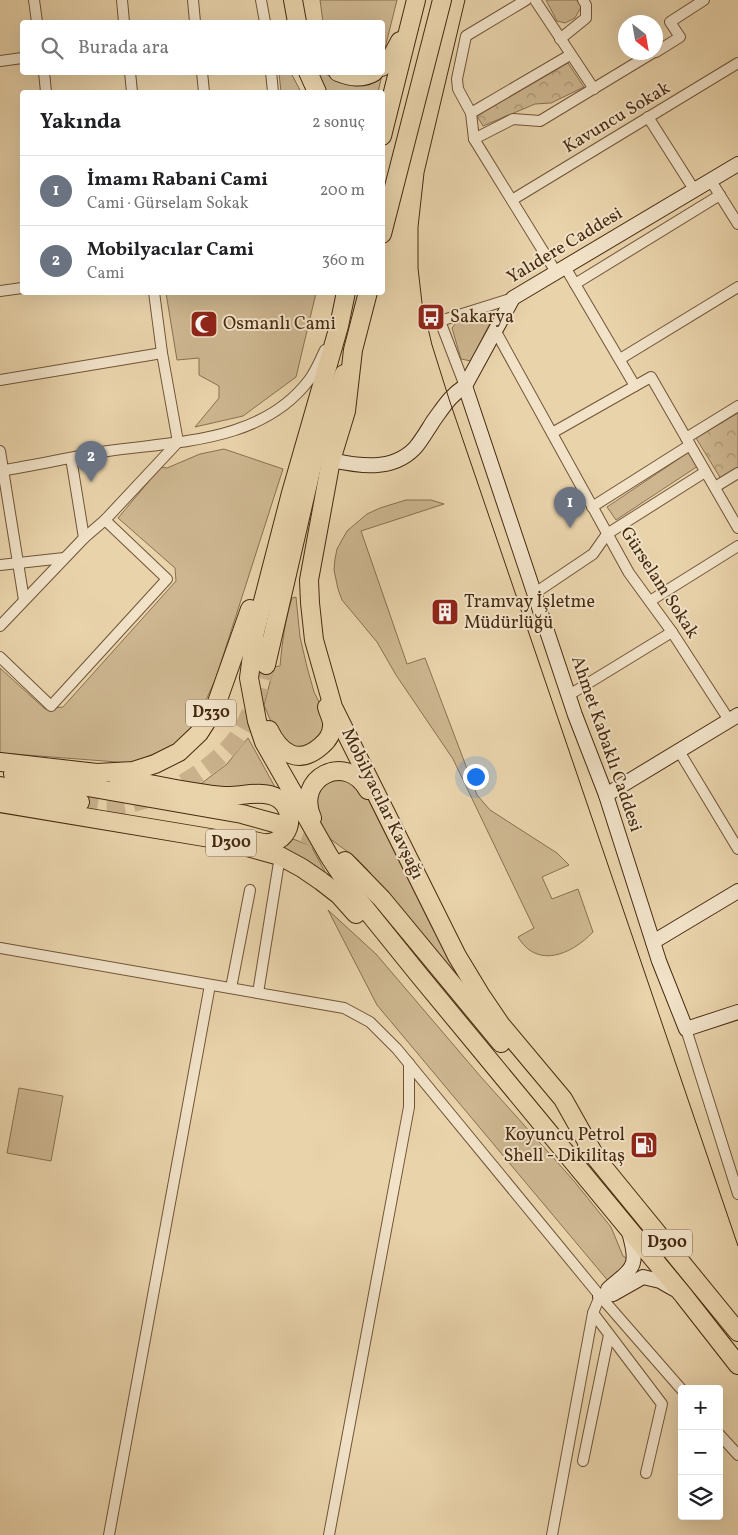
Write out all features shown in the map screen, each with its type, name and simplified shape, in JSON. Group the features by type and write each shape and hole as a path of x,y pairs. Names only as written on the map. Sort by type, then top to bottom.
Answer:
{"highway":[{"path":"292,0 297,20"},
{"path":"305,0 309,20"},
{"path":"385,124 416,0"},
{"path":"385,222 442,0"},
{"path":"385,64 391,58 411,21"},
{"path":"309,75 316,90"},
{"path":"348,75 354,77 366,75"},
{"name":"D330","path":"0,762 97,773 133,771 155,764 179,752 199,733 215,708 271,544 291,493 339,326 345,295"},
{"path":"266,666 315,453 330,408 353,350 367,295"},
{"name":"Mobilyacılar Kavşağı","path":"353,350 346,411 331,460 309,580 314,640 333,706 457,956 501,1025 563,1099 595,1156"},
{"path":"291,493 255,632 249,678 257,721 264,742 337,858"},
{"path":"253,698 279,747 288,753 300,756 311,753 328,740 333,726 320,688 320,662"},
{"path":"61,768 225,796 271,795 282,800 288,808 289,824 286,832 280,838 268,843 241,839 222,840"},
{"path":"398,834 379,809 364,783 352,773 343,770 329,772 312,786 307,800 309,812 337,858 356,897 419,975"},
{"name":"D300","path":"0,772 242,814 278,824"},
{"path":"0,786 80,802"},
{"name":"D300","path":"5,806 222,840 280,856 322,880 339,895 397,957 419,975 684,1296 738,1365"},
{"name":"D300","path":"337,858 382,899 738,1332"}],"street":[{"path":"34,0 37,20"},
{"path":"122,0 124,20"},
{"path":"192,0 195,20"},
{"path":"261,0 265,20"},
{"path":"526,0 466,36 457,79 458,88 471,113 474,139 512,200 561,270 575,284 636,386"},
{"path":"535,0 594,89"},
{"path":"560,39 586,18 586,5 583,0"},
{"path":"663,47 680,37 670,22 704,0"},
{"path":"471,113 570,55"},
{"path":"0,61 20,58"},
{"path":"474,139 513,119 540,121 642,60"},
{"name":"Kavuncu Sokak","path":"512,200 738,63"},
{"path":"44,75 46,90"},
{"path":"130,75 132,90"},
{"path":"202,75 204,90"},
{"path":"271,75 273,90"},
{"path":"648,117 694,191"},
{"name":"Yalıdere Caddesi","path":"331,460 363,466 374,466 385,464 404,456 416,447 452,395 465,386 513,298 738,164"},
{"path":"711,181 738,224"},
{"path":"575,284 720,195"},
{"path":"620,359 738,287"},
{"path":"0,291 20,288"},
{"path":"154,295 162,353 178,442"},
{"path":"465,386 440,321 513,298"},
{"path":"1,471 71,458 178,442 246,427 272,414 293,397 310,379 339,326"},
{"name":"Gürselam Sokak","path":"494,330 629,573 734,718"},
{"path":"0,380 162,353"},
{"path":"552,433 651,377 738,528"},
{"name":"Ahmet Kabaklı Caddesi","path":"465,386 568,695 606,795 653,942 686,1029"},
{"path":"592,507 738,406"},
{"path":"0,626 64,558 105,520 178,442"},
{"path":"0,451 1,471 24,600"},
{"path":"71,458 84,538"},
{"path":"535,593 593,554 608,534 706,472"},
{"path":"715,487 738,473"},
{"path":"0,657 51,706 167,579 105,520"},
{"path":"650,601 738,546"},
{"path":"0,565 64,558"},
{"path":"568,695 672,632"},
{"path":"606,795 734,718"},
{"path":"679,751 738,849"},
{"path":"258,993 280,856"},
{"path":"231,988 250,890"},
{"path":"653,942 738,891"},
{"path":"0,948 344,1008 370,1022 409,1063 600,1296 678,1385"},
{"path":"109,1535 210,985"},
{"path":"738,1012 686,1029 738,1194"},
{"path":"329,1535 409,1107 409,1063"},
{"path":"552,1535 592,1313 600,1296 632,1269 635,1253 628,1229"},
{"path":"600,1296 613,1294 643,1277 660,1281 684,1296"},
{"path":"592,1313 662,1404 646,1473"},
{"path":"584,1461 609,1335"},
{"path":"723,1438 738,1455"}],"green space":[{"path":"320,0 397,0 385,48 385,20 323,20"},
{"path":"546,0 577,0 581,7 575,18 565,23 557,21"},
{"path":"568,63 584,87 551,103 535,104 483,126 477,116"},
{"path":"279,75 292,75 300,90 281,90"},
{"path":"314,75 327,75 340,81 382,75 378,90 322,90"},
{"path":"166,295 316,295 296,377 243,416 195,427 219,398 219,386 199,375 199,358 177,360"},
{"path":"490,311 495,313 471,361 461,359 452,328 456,323"},
{"path":"738,413 738,469 721,479 696,438"},
{"path":"224,449 283,469 216,678 196,722 175,746 130,763 0,753 0,668 45,709 63,707 176,581 175,568 118,518 161,467 167,468 200,454"},
{"path":"689,452 698,466 616,520 607,507"},
{"path":"406,500 431,500 444,504 361,531 407,664 425,658 477,795 490,810 557,853 569,865 542,877 552,899 578,889 593,932 575,947 565,952 544,956 526,947 518,937 534,928 453,759 396,675 377,642 342,600 338,589 334,570 335,559 337,549 347,531 367,514"},
{"path":"296,597 300,637 307,667 314,692 325,714 324,736 297,750 275,731 264,705 274,667 280,666 287,615 292,598"},
{"path":"248,738 275,787 231,791 198,786 227,764"},
{"path":"339,777 362,787 434,931 477,1006 367,869 356,858 325,835 315,806 318,788"},
{"path":"293,839 311,846 329,879 280,849"},
{"path":"328,910 376,954 481,1077 574,1181 611,1227 623,1256 633,1262 609,1282 377,1005"},
{"path":"19,1088 63,1096 51,1161 7,1153"}],"tunnel":[{"path":"80,802 107,806 145,800 180,785 211,764 225,752 241,731 254,704 266,665"},
{"path":"278,824 308,835 327,847"}],"tram line":[{"path":"465,0 424,173 418,227 418,268 422,303 432,345 449,399 738,1246"}],"place":[{"name":"Sakarya","path":"431,317"},
{"name":"Osmanlı Cami","path":"204,324"},
{"name":"Mobilyacılar Cami","path":"91,482"},
{"name":"İmamı Rabani Cami","path":"570,528"},
{"name":"Tramvay İşletme Müdürlüğü","path":"445,612"},
{"name":"Koyuncu Petrol Shell - Dikilitaş","path":"644,1145"}]}
